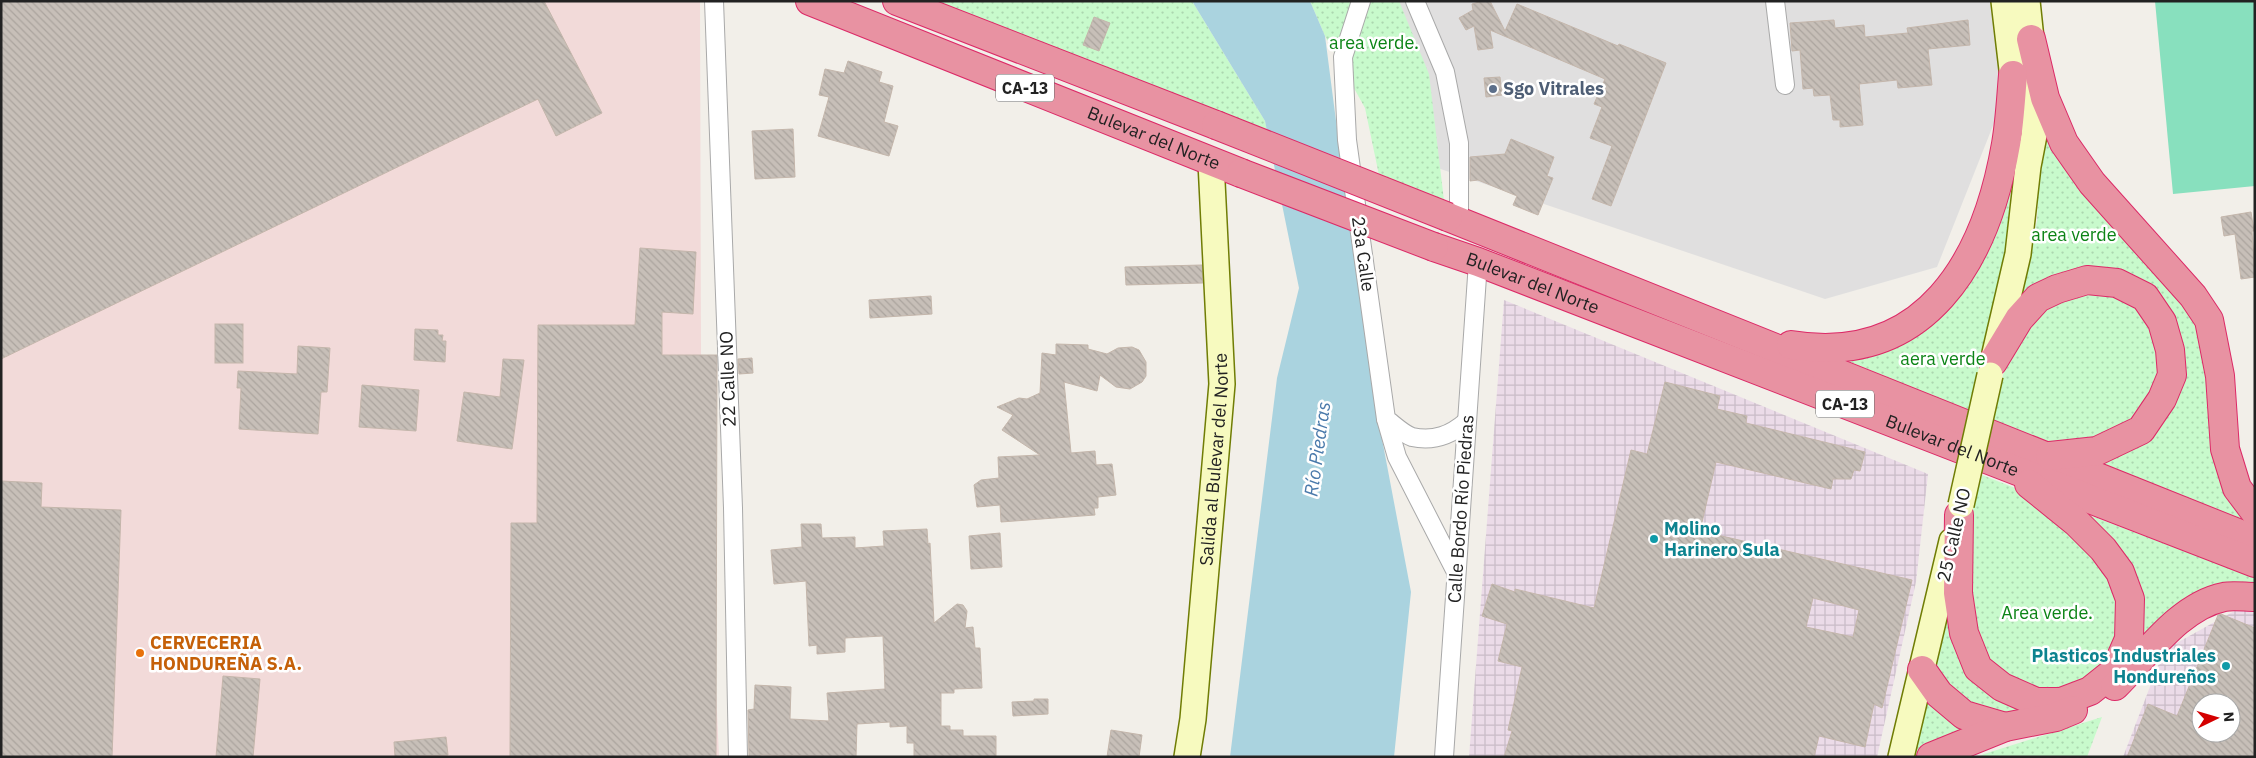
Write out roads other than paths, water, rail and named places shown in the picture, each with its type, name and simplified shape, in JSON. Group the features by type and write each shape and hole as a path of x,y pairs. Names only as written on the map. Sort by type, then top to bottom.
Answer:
{"highway":[{"name":"Bulevar del Norte","path":"810,1 1211,162 1478,262 2255,563"},
{"name":"Bulevar del Norte","path":"897,1 1454,218 2255,540"},
{"path":"2031,39 2045,98 2064,143 2092,183 2193,296 2209,320 2220,376 2225,449 2237,488 2255,512"},
{"path":"1750,338 1815,349 1848,347 1876,342 1925,314 1947,292 1973,251 1989,212 2007,142 2013,76"},
{"path":"1992,368 2019,319 2038,298 2058,289 2087,280 2117,283 2146,297 2162,322 2170,350 2172,375 2162,399 2141,430 2097,451 2045,456"},
{"path":"1960,510 1958,593 1964,634 1978,668 2002,687 2036,702 2061,702 2090,691 2115,670 2129,639 2130,599 2120,572 2103,550 2076,522 2011,469"},
{"path":"1931,757 2005,727 2056,717 2104,696 2168,630 2198,606 2224,597 2255,597"},
{"path":"1922,670 1940,694 1964,716 2005,727"}],"main road":[{"path":"2004,1 2020,137 2028,166"},
{"name":"25 Calle NO","path":"1901,757 1960,510 2019,244 2028,166 2034,135 2031,39 2027,1"},
{"name":"Salida al Bulevar del Norte","path":"1187,757 1193,719 1222,384 1211,162"}],"street":[{"name":"22 Calle NO","path":"714,1 732,498 738,757"},
{"name":"23a Calle","path":"1361,1 1343,57 1347,140 1386,419 1397,457 1456,572"},
{"path":"1775,1 1785,85"},
{"path":"1412,2 1444,72 1459,143 1454,218"},
{"name":"Calle Bordo Río Piedras","path":"1444,757 1478,262"},
{"path":"1386,419 1411,436 1440,438 1454,432 1467,421"}],"water":[{"name":"Río Piedras","path":"1192,1 1310,1 1325,36 1382,439 1411,592 1394,757 1230,757 1277,378 1299,288 1265,121"}],"place":[{"name":"Sgo Vitrales","path":"1493,89"},
{"name":"Molino Harinero Sula","path":"1654,539"},
{"name":"CERVECERIA HONDUREÑA S.A.","path":"140,653"},
{"name":"Plasticos Industriales Hondureños","path":"2226,666"}],"park label":[{"name":"area verde.","path":"1374,43"},
{"name":"area verde","path":"2074,235"},
{"name":"aera verde","path":"1943,359"},
{"name":"Area verde.","path":"2047,613"}]}
